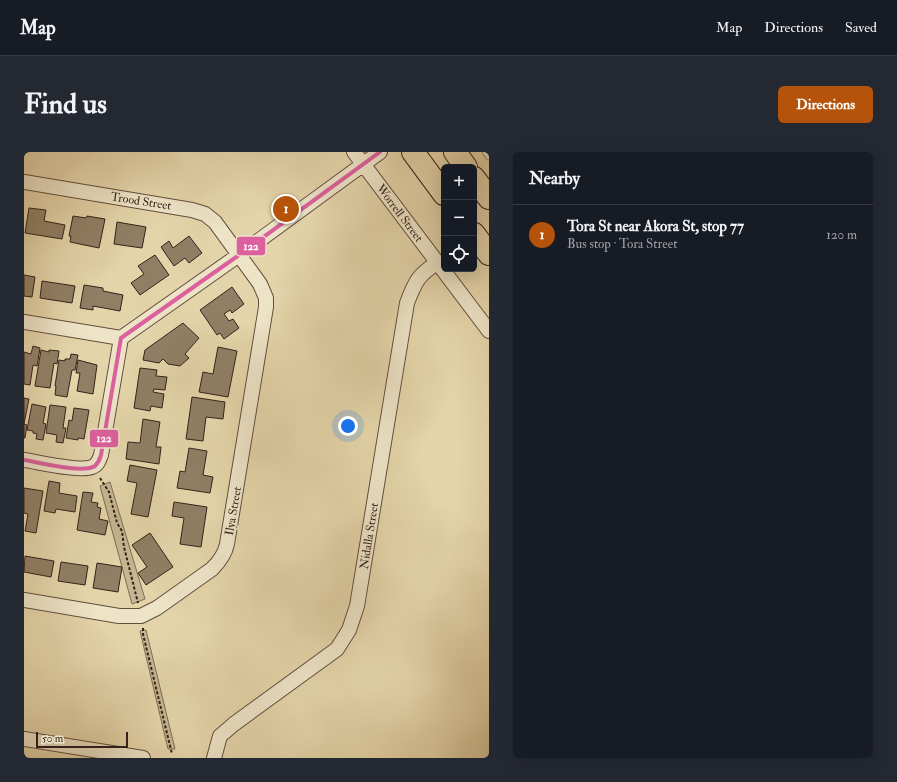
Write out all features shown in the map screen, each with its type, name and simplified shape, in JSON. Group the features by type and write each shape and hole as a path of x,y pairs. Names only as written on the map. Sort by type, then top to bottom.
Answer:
{"highway":[{"path":"413,152 441,190"},
{"path":"455,152 464,164"},
{"path":"477,182 489,198"},
{"path":"476,236 489,254"}],"street":[{"name":"Worrell Street","path":"354,152 489,331"},
{"path":"24,322 121,338 239,255 378,153"},
{"name":"Trood Street","path":"24,182 199,211 215,222 239,255"},
{"name":"Ilya Street","path":"24,600 119,616 141,616 157,608 212,569 222,557 227,544 266,307 266,298 262,288 239,255"},
{"name":"Nidalla Street","path":"214,758 220,736 234,724 337,649 349,630 357,606 407,303 414,284 423,273 437,263"},
{"path":"24,460 81,469 86,469 97,464 101,454 121,338"},
{"path":"24,739 143,758"}],"lane":[{"path":"486,152 489,156"}],"path":[{"path":"94,466 109,492 117,523 122,531 124,550 138,605"},
{"path":"142,622 143,634 172,754"}],"shaded area":[{"path":"110,482 145,599 132,604 100,486"},
{"path":"146,630 175,749 168,749 140,631"}],"building":[{"path":"29,208 46,210 44,221 65,225 62,239 25,233"},
{"path":"73,216 86,218 87,216 105,219 99,248 70,242 71,236 69,236"},
{"path":"117,222 146,227 142,248 114,244"},
{"path":"189,236 202,253 189,263 185,258 174,266 161,247 169,241 173,248"},
{"path":"155,255 169,275 140,295 131,283 144,274 138,266"},
{"path":"24,275 35,277 32,297 24,296"},
{"path":"42,281 75,286 72,303 40,298"},
{"path":"84,285 103,288 103,291 123,295 120,311 93,306 93,310 80,308"},
{"path":"232,287 244,304 232,313 230,310 224,314 229,321 233,319 239,328 224,339 220,333 217,335 200,310"},
{"path":"183,323 199,338 185,354 189,358 180,366 168,364 163,359 159,363 143,360 145,350"},
{"path":"33,346 40,348 37,366 33,365 30,385 24,384 24,352 31,354"},
{"path":"218,347 237,351 228,397 199,392 203,372 213,374"},
{"path":"41,350 49,352 49,350 59,351 57,364 54,363 50,388 35,386"},
{"path":"71,354 78,355 75,370 72,370 67,397 55,395 59,360 65,361 65,359 70,359"},
{"path":"78,360 97,365 93,394 77,391 80,373 76,373"},
{"path":"140,368 157,370 156,376 167,377 165,390 154,389 153,392 164,394 162,408 151,406 150,411 134,408"},
{"path":"192,397 225,402 223,419 206,417 203,441 186,439"},
{"path":"24,398 29,399 24,424"},
{"path":"32,404 46,407 43,423 46,424 43,440 36,439 37,434 33,433 33,431 27,430"},
{"path":"50,405 66,407 63,428 66,428 63,443 56,442 57,435 46,433"},
{"path":"74,408 89,410 84,439 78,438 78,440 66,438 69,420 72,421"},
{"path":"143,419 160,422 156,447 161,447 159,464 126,459 128,442 140,443"},
{"path":"24,424 27,425 25,438 24,438"},
{"path":"189,448 207,451 203,475 213,477 210,493 177,488 180,471 185,472"},
{"path":"130,465 157,470 148,517 131,514 137,483 127,481"},
{"path":"49,481 60,483 59,493 77,496 75,512 56,509 55,513 44,511"},
{"path":"24,488 43,491 36,533 25,531 28,514 24,513"},
{"path":"83,492 93,493 91,502 98,503 97,507 101,508 99,519 108,521 105,535 77,530"},
{"path":"174,502 207,507 201,547 180,544 184,518 172,516"},
{"path":"150,533 173,567 146,585 138,573 147,567 132,545"},
{"path":"25,556 54,561 51,577 24,572"},
{"path":"61,562 88,566 85,585 58,581"},
{"path":"97,563 122,567 118,592 93,588"}],"transit line":[{"name":"122","path":"121,338 239,255 380,152"},
{"name":"122","path":"24,460 81,469 96,465 101,455 121,338"}],"place":[{"name":"Tora St near Akora St, stop 77","path":"286,209"}]}
